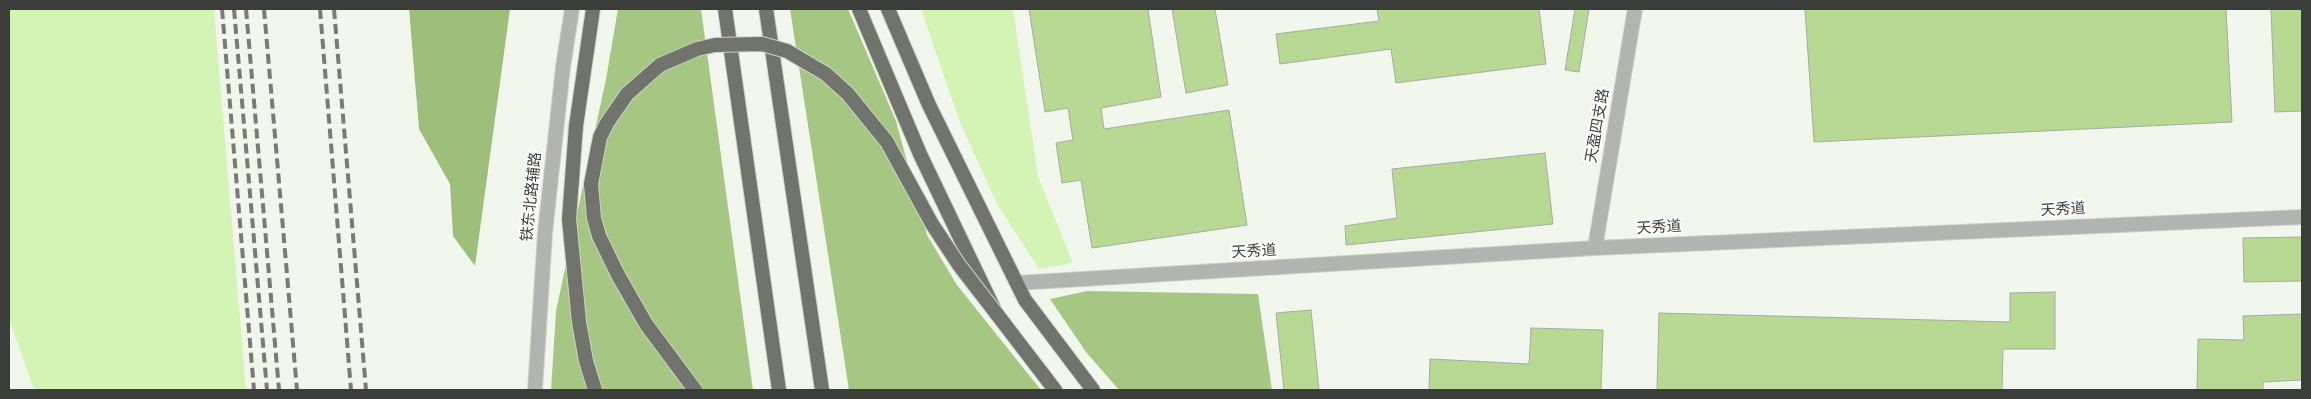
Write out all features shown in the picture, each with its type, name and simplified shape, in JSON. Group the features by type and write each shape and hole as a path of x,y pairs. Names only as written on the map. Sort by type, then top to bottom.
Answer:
{"highway":[{"path":"593,9 576,126 569,219 579,322 586,361 595,390"},
{"path":"724,9 778,390"},
{"path":"766,9 822,390"},
{"path":"859,9 920,154 996,313"},
{"path":"888,9 929,105 1026,300 1093,390"},
{"path":"694,390 646,324 618,275 600,236 594,218 591,184 600,137 607,123 627,94 660,65 697,49 715,45 762,44 787,51 826,74 848,94 887,142 959,265 1055,390"}],"street":[{"name":"铁东北路辅路","path":"535,390 545,233 572,9"},
{"name":"天盈四支路","path":"1595,248 1635,9"},
{"name":"天秀道","path":"1017,283 1595,248 2302,217"}],"shaded area":[{"path":"9,9 214,9 246,390 34,390 9,319"},
{"path":"409,9 510,9 475,266 453,236 450,184 419,129"},
{"path":"618,9 701,9 753,390 551,390 556,311 606,79"},
{"path":"790,9 848,9 896,121 927,235 957,285 1041,390 849,390"},
{"path":"921,9 1013,9 1038,176 1073,263 1039,269 997,204 959,120"},
{"path":"1087,291 1258,294 1272,390 1119,390 1086,352 1050,299"}],"building":[{"path":"1029,9 1148,9 1161,97 1101,108 1104,129 1229,110 1247,225 1092,248 1081,180 1062,183 1056,143 1073,140 1068,108 1045,112"},
{"path":"1172,9 1215,9 1228,85 1186,93"},
{"path":"1377,9 1539,9 1546,64 1396,83 1391,49 1280,64 1276,34 1379,21"},
{"path":"1575,9 1589,9 1579,72 1565,70"},
{"path":"1805,9 2226,9 2232,122 1814,142"},
{"path":"2271,9 2302,9 2302,111 2275,112"},
{"path":"1545,153 1553,224 1346,245 1345,226 1397,218 1392,169"},
{"path":"2302,237 2302,281 2244,282 2243,238"},
{"path":"2055,292 2055,349 2003,349 2002,390 1657,390 1659,313 2010,322 2010,293"},
{"path":"1311,310 1319,390 1284,390 1276,313"},
{"path":"2302,314 2302,380 2263,382 2263,390 2197,390 2198,339 2244,340 2243,316"},
{"path":"1531,328 1603,330 1601,390 1429,390 1430,359 1529,364"}],"railway":[{"path":"222,9 254,390"},
{"path":"234,9 267,390"},
{"path":"246,9 279,390"},
{"path":"264,9 297,390"},
{"path":"320,9 351,390"},
{"path":"334,9 366,390"}]}
